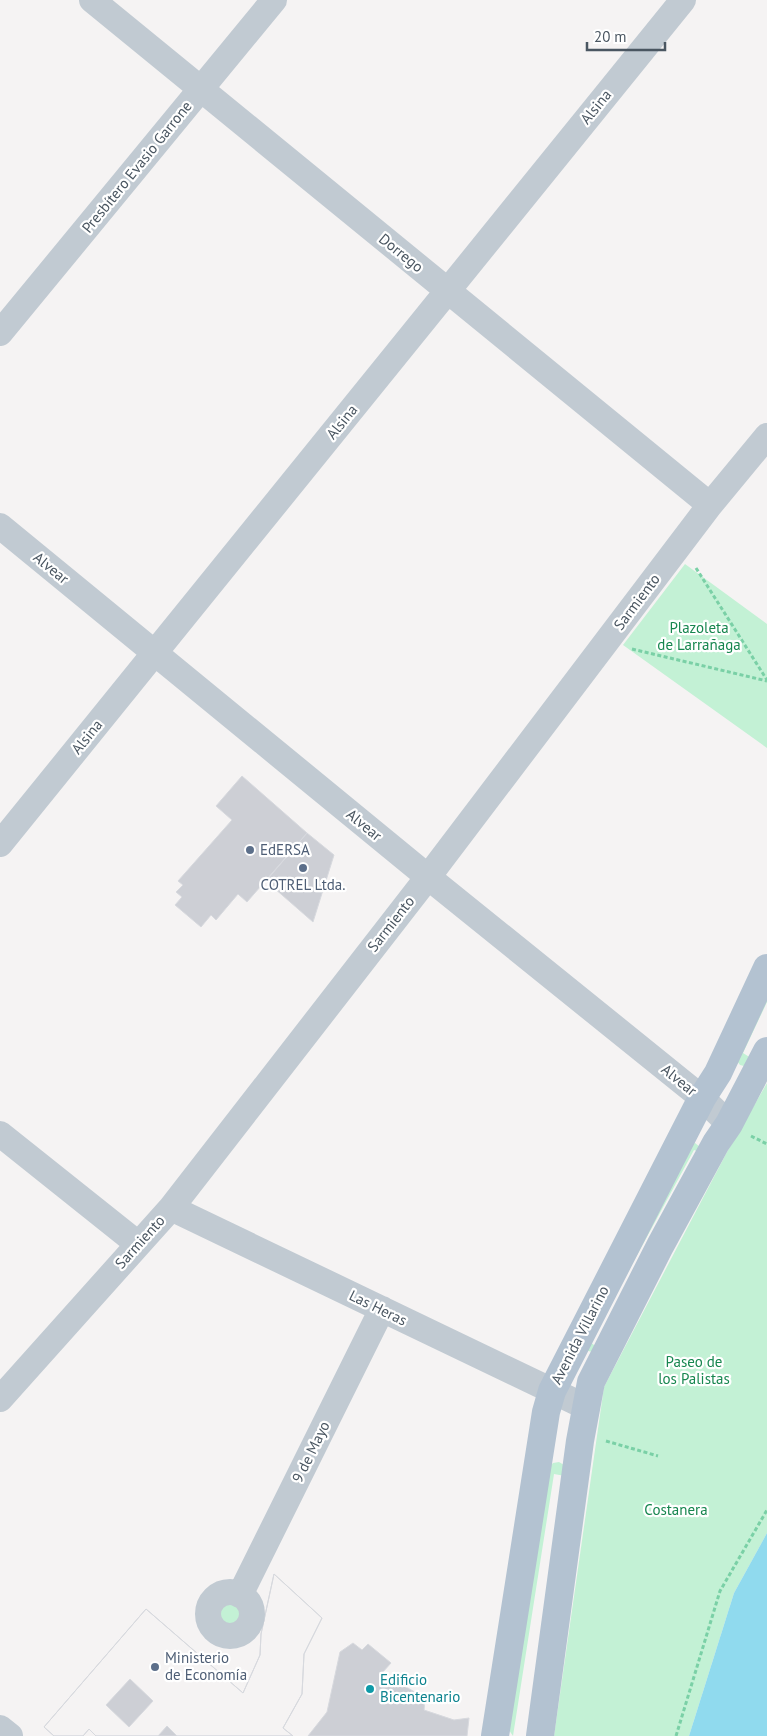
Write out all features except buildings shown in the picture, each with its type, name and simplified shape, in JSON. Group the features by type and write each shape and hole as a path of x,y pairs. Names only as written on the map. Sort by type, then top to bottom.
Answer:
{"main road":[{"name":"Avenida Villarino","path":"496,1736 545,1422 552,1391 702,1098 718,1073 767,968"},
{"name":"Avenida Villarino","path":"540,1736 590,1382 660,1246 716,1143 729,1124 767,1051"}],"street":[{"name":"Dorrego","path":"92,0 710,505"},
{"name":"Presbítero Evasio Garrone","path":"0,333 274,0"},
{"name":"Alsina","path":"0,844 684,0"},
{"name":"Sarmiento","path":"0,1399 171,1208 428,877 710,505 767,436"},
{"name":"Alvear","path":"0,526 428,877 702,1098 729,1124"},
{"path":"0,1134 138,1244"},
{"name":"Las Heras","path":"171,1208 586,1407"},
{"name":"9 de Mayo","path":"240,1595 382,1309"},
{"path":"0,1728 10,1736"}],"path":[{"path":"681,544 767,681"},
{"path":"604,644 767,681"},
{"path":"748,1144 756,1132"},
{"path":"582,1433 658,1456"},
{"path":"607,1448 609,1434"},
{"path":"676,1736 720,1591 767,1510"}],"green space":[{"name":"Plazoleta de Larrañaga","path":"685,564 767,624 767,748 623,645"},
{"path":"767,992 767,1002 743,1053 751,1058 744,1066 740,1065 737,1061"},
{"name":"Costanera","path":"767,1083 767,1533 734,1593 689,1736 554,1736 604,1387 727,1152"},
{"path":"695,1143 700,1147 699,1152 694,1150 590,1342 598,1348 593,1352 588,1351 585,1348 691,1145"},
{"path":"559,1462 564,1465 565,1476 554,1474 513,1736 507,1727 549,1467 553,1463"},
{"path":"230,1598 241,1603 246,1614 241,1625 230,1630 219,1625 214,1614 219,1603"}],"water":[{"path":"767,1533 767,1736 689,1736 734,1593"}],"place":[{"name":"EdERSA","path":"250,850"},
{"name":"COTREL Ltda.","path":"303,868"},
{"name":"Ministerio de Economía","path":"155,1667"},
{"name":"Edificio Bicentenario","path":"370,1689"}],"park label":[{"name":"Paseo de los Palistas","path":"694,1370"}]}
